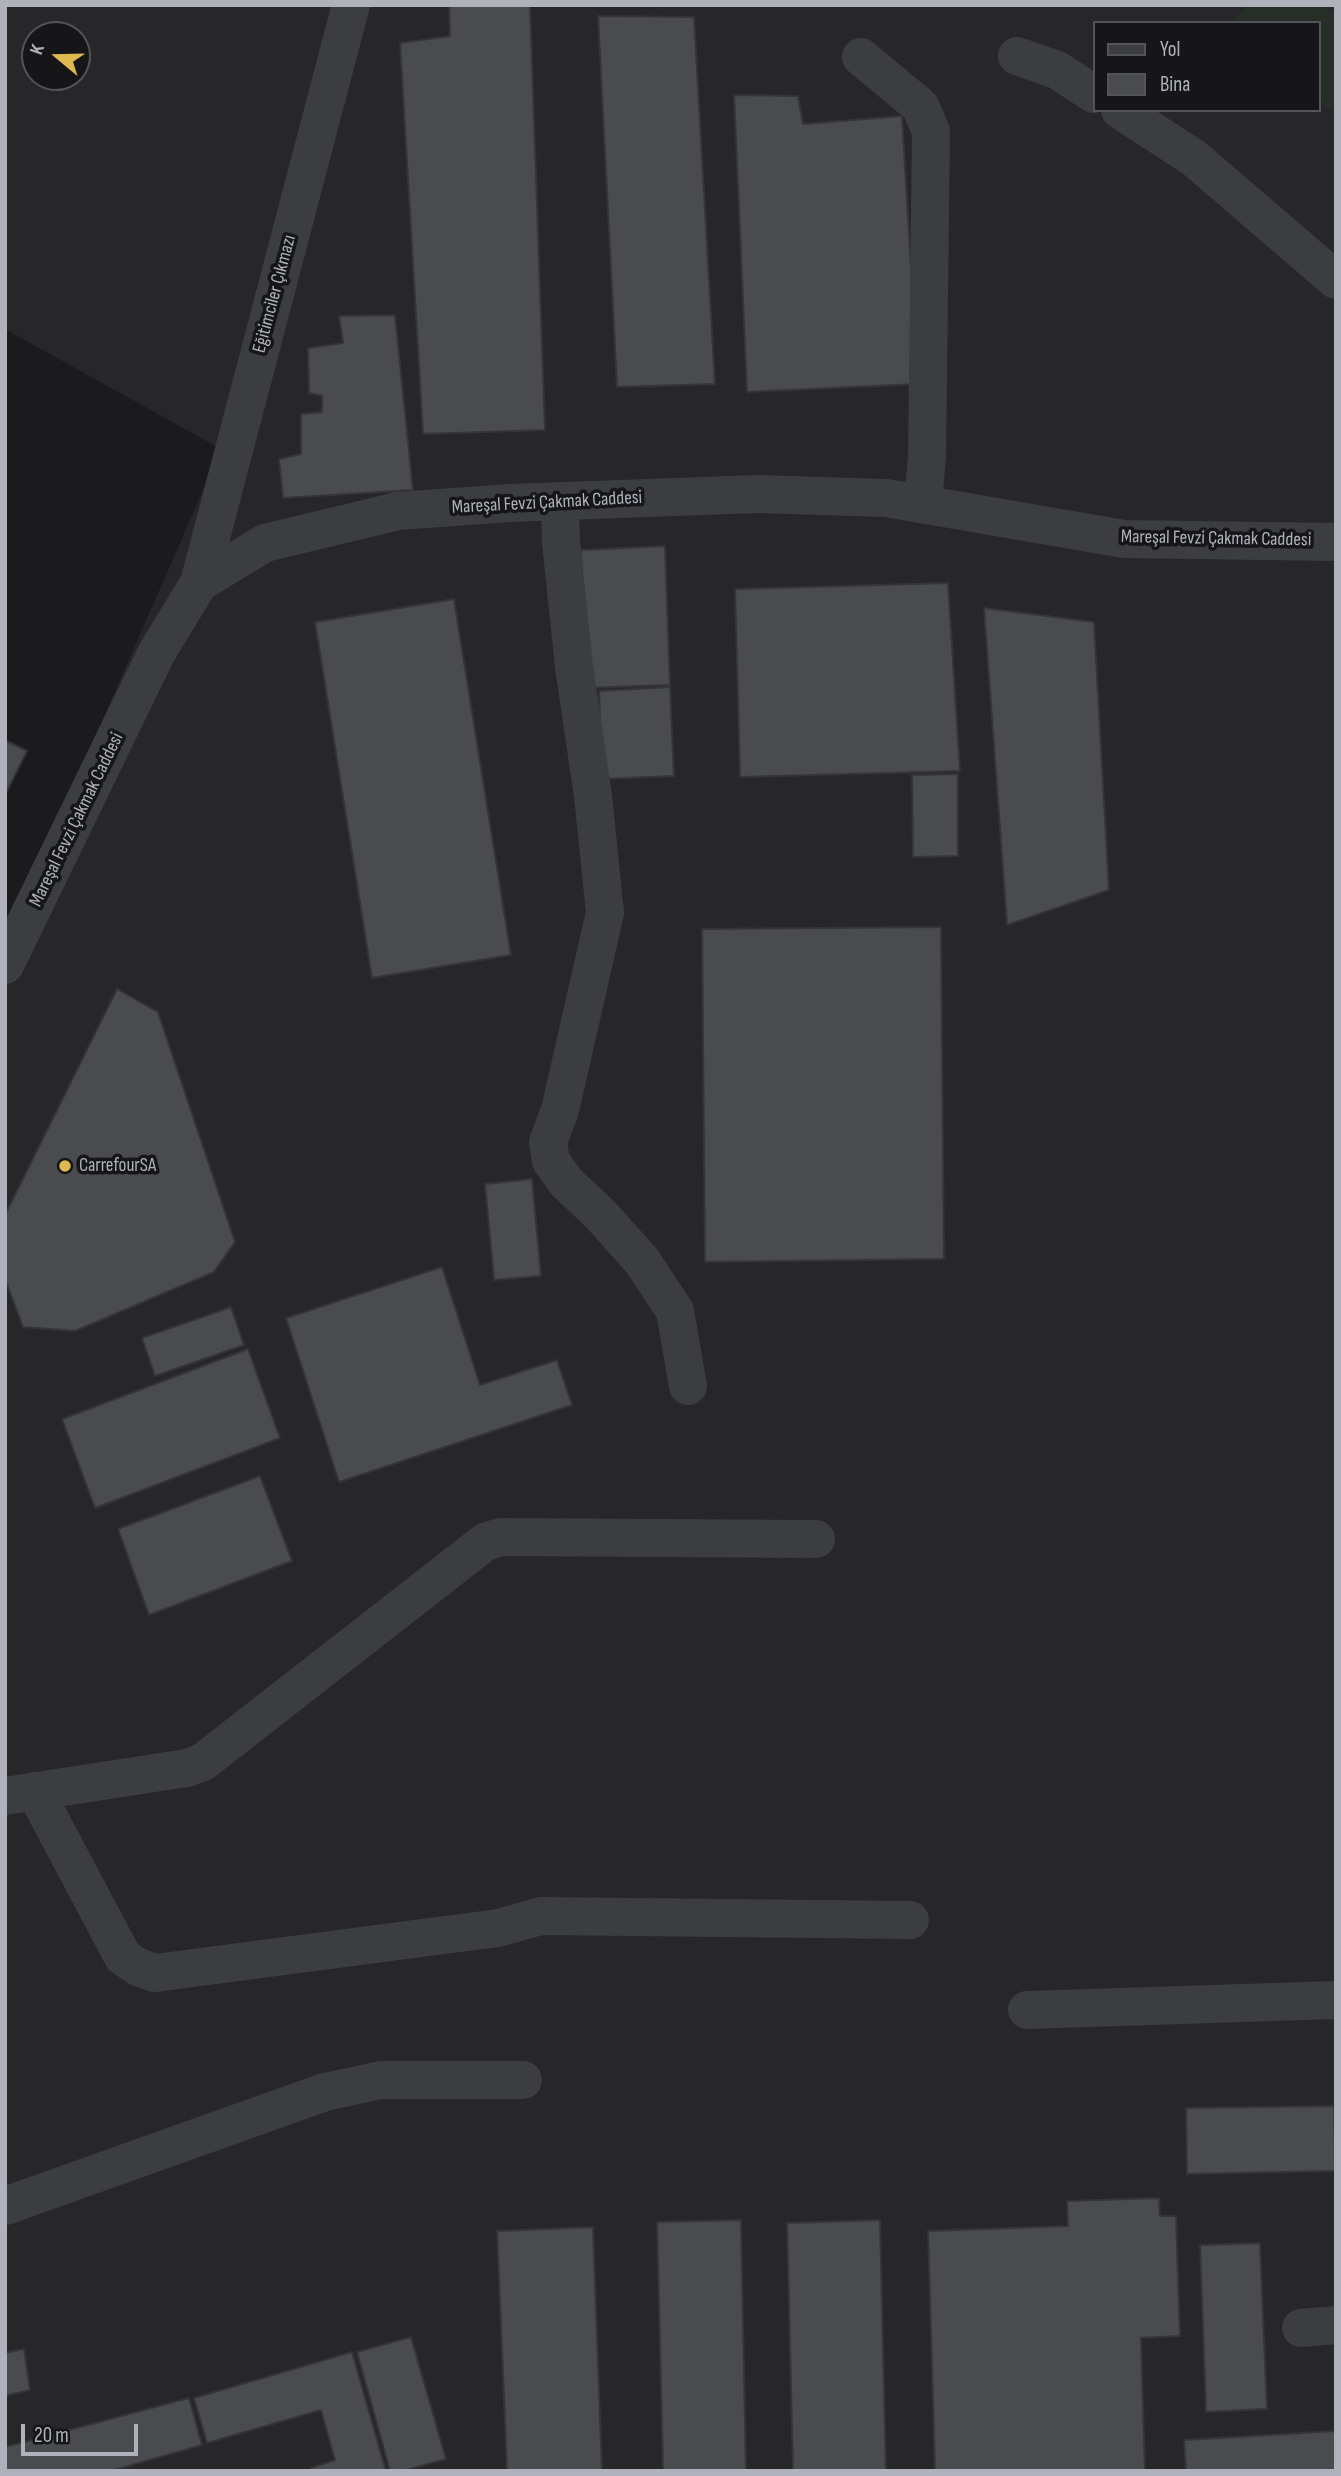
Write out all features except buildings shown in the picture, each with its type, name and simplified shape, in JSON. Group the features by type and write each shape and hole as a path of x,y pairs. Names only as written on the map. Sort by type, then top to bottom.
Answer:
{"street":[{"name":"Eğitimciler Çıkmazı","path":"199,583 351,5"},
{"path":"1017,56 1057,70 1092,93"},
{"path":"861,57 920,106 931,131 927,456 923,504"},
{"path":"1123,112 1195,158 1336,280"},
{"name":"Mareşal Fevzi Çakmak Caddesi","path":"5,965 157,652 199,583 265,543 398,511 560,501 758,494 886,498 1124,539 1336,542"},
{"path":"560,501 561,542 574,667 593,796 605,914 560,1110 548,1142 551,1161 566,1182 600,1214 642,1261 675,1311 688,1386"},
{"path":"816,1539 493,1539 485,1542 203,1762 187,1768 20,1793 123,1957 138,1967 155,1973 498,1928 541,1916 910,1920"},
{"path":"1027,2010 1336,2000"},
{"path":"5,2206 326,2092 381,2080 523,2080"}],"shaded area":[{"path":"5,5 1336,5 1336,2471 5,2471 5,943 221,449 5,329"},
{"path":"1248,5 1324,5 1336,15 1336,115 1320,102 1320,21 1234,21"}],"place":[{"name":"CarrefourSA","path":"65,1166"}]}
